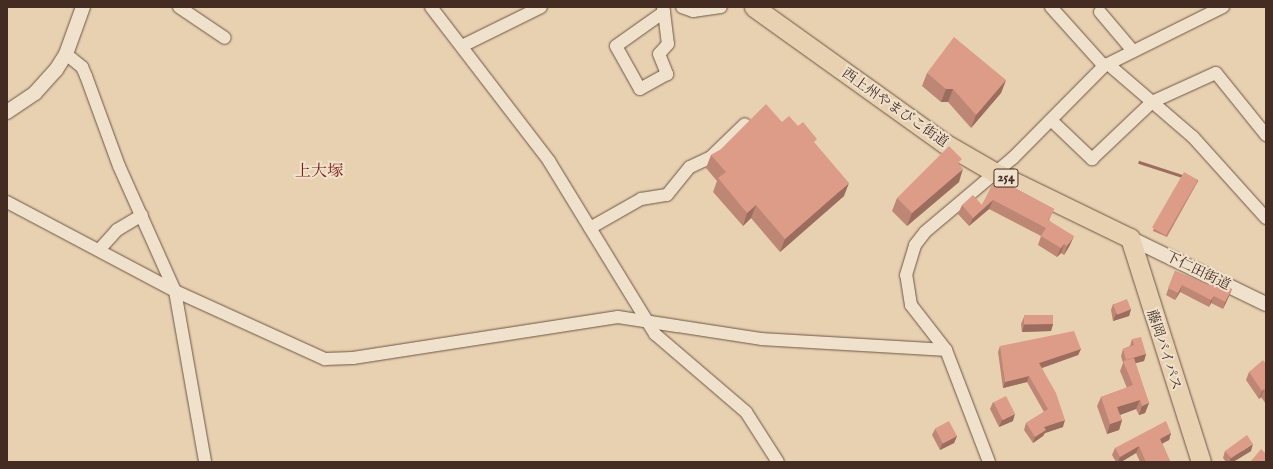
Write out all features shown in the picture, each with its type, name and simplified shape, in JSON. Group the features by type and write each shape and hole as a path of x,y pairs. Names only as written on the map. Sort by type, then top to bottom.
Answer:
{"highway":[{"name":"西上州やまびこ街道","path":"754,7 908,121 994,172 1130,238"},
{"name":"藤岡バイパス","path":"1130,238 1201,462"}],"street":[{"path":"7,112 47,82 66,54 83,7"},
{"path":"179,7 225,38"},
{"path":"431,7 549,161 655,334 746,412 778,462"},
{"path":"462,46 542,7"},
{"path":"682,7 693,11 721,7"},
{"path":"1051,7 1106,65 1193,137 1266,218"},
{"path":"989,462 946,350 911,305 906,282 910,262 925,232 1051,120 1106,65 1223,7"},
{"path":"663,10 668,44 658,54 667,74 640,89 616,46 663,10"},
{"path":"1100,12 1133,51"},
{"path":"66,54 78,63 86,76 119,166 175,291 205,462"},
{"path":"1051,120 1092,159 1152,102 1216,73 1266,135"},
{"path":"590,228 641,199 667,195 690,167 711,158 745,124"},
{"path":"7,202 175,291 326,358 353,358 618,317 646,320 762,339 946,350"},
{"path":"99,250 117,230 142,215"},
{"name":"下仁田街道","path":"1130,238 1266,304"}],"building":[{"path":"954,37 1006,80 976,115 953,89 946,89 927,73"},
{"path":"766,104 782,122 789,116 798,126 803,122 817,139 814,142 849,183 785,239 756,205 747,213 718,178 726,172 711,155 721,149"},
{"path":"949,146 962,159 958,163 963,169 912,213 897,198"},
{"path":"1184,172 1198,180 1166,235 1152,227"},
{"path":"996,178 1054,209 1048,220 1074,236 1067,246 1064,244 1061,248 1041,236 1046,228 993,200 973,218 962,205 973,195 982,205"},
{"path":"1175,271 1209,285 1212,279 1232,289 1225,302 1214,296 1211,300 1182,285 1178,293 1168,288"},
{"path":"1127,299 1131,309 1117,315 1113,305"},
{"path":"1024,315 1053,315 1053,324 1024,324"},
{"path":"1074,331 1081,349 1039,363 1056,393 1065,420 1044,427 1046,430 1035,437 1026,423 1048,409 1029,376 1005,382 1000,346"},
{"path":"1141,337 1146,354 1126,360 1123,349 1134,345 1132,339"},
{"path":"1134,358 1149,403 1142,406 1140,400 1117,407 1122,420 1110,424 1101,397 1133,385 1123,361"},
{"path":"1263,360 1266,364 1266,391 1264,389 1262,391 1249,372"},
{"path":"1006,396 1015,414 1003,420 994,402"},
{"path":"949,421 957,436 943,444 935,429"},
{"path":"1166,421 1171,433 1160,439 1170,461 1146,462 1139,446 1120,457 1115,448"},
{"path":"1247,435 1253,444 1231,458 1225,451"},
{"path":"1261,449 1266,454 1266,459 1264,462 1251,461"}],"district":[{"name":"上大塚","path":"319,172"}]}
